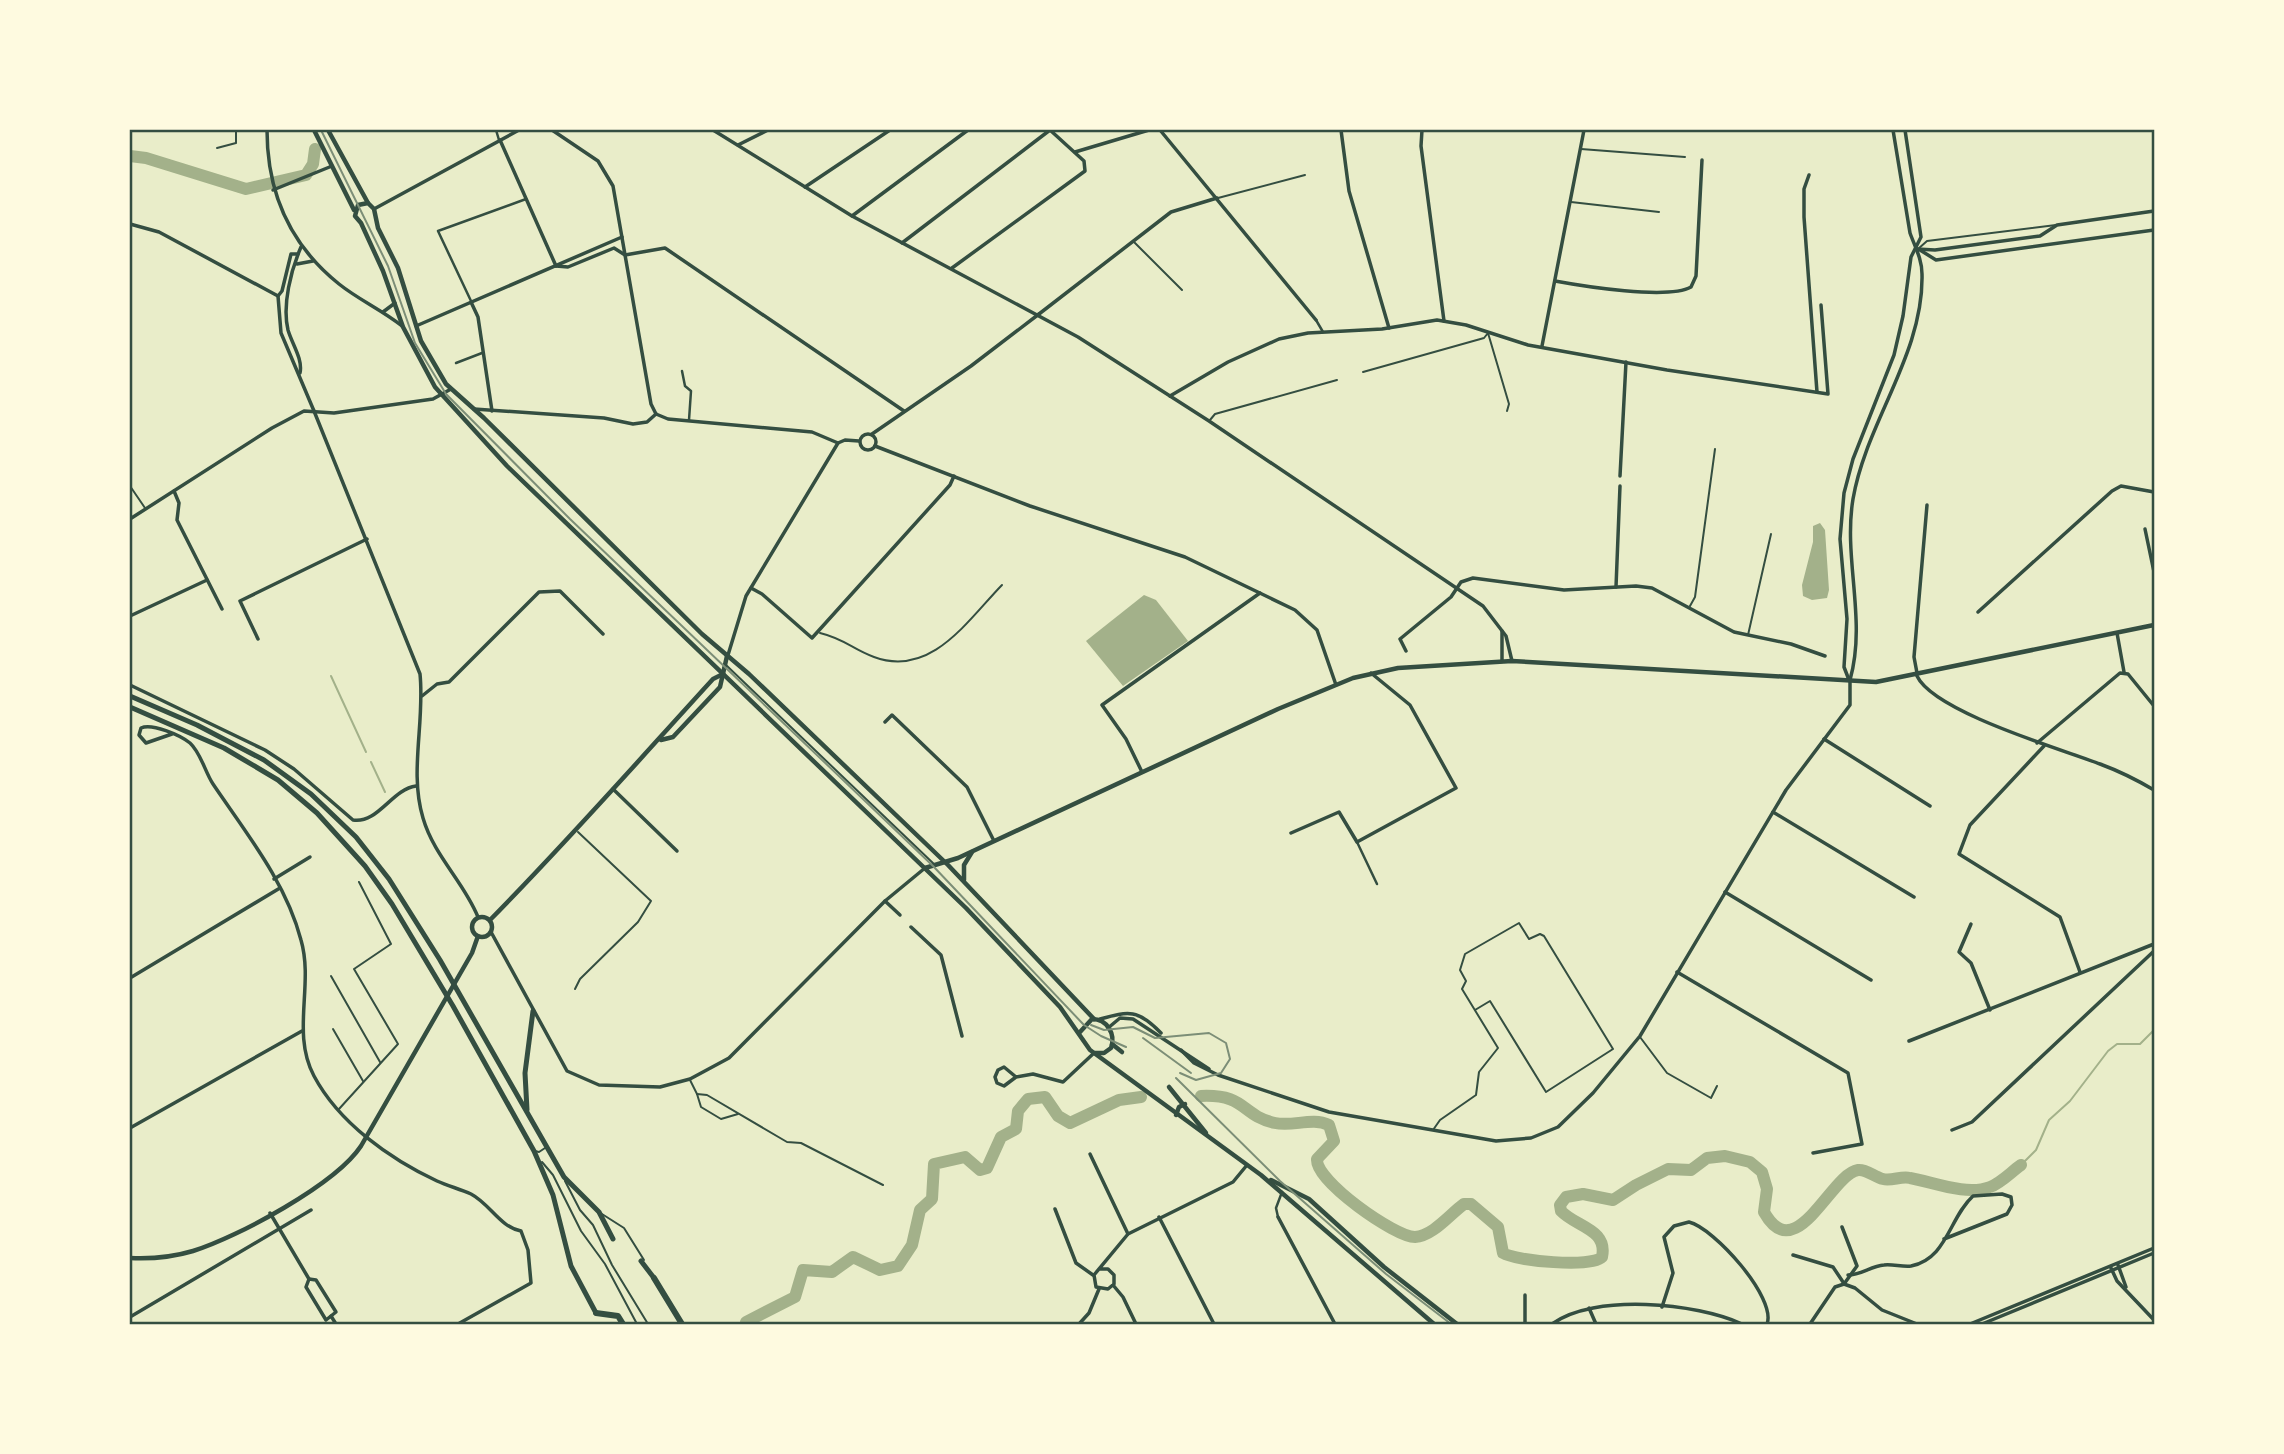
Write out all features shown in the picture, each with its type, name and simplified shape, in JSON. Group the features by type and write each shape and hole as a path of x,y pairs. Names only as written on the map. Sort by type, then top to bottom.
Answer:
{"highway":[{"path":"654,1278 681,1325"},
{"path":"596,1313 618,1316 623,1325"}],"main road":[{"path":"314,130 355,211 356,219 361,223 403,327 443,396 558,517 925,868 1011,955 1080,1032 1082,1041 1094,1053 1155,1100 1283,1190 1434,1325"},
{"path":"328,130 374,209 374,216 398,268 415,326 451,389 702,634 728,655 946,863 1096,1019 1108,1028 1112,1044 1122,1052"},
{"path":"355,211 359,204 369,203"},
{"path":"361,223 369,222 374,216"},
{"path":"925,868 972,852 1236,727 1371,673 1419,665 1512,661 1876,682 1917,676 2154,625"},
{"path":"660,740 673,737 720,687 728,655"},
{"path":"478,936 484,937 491,932 490,920 577,831 612,788 660,740 713,680 723,674"},
{"path":"130,696 197,725 264,760 311,794 342,822 374,859 410,911 564,1177 599,1212 613,1238"},
{"path":"130,706 225,748 259,768 305,802 345,841 392,904 531,1145 553,1195 571,1266 596,1313"},
{"path":"964,881 964,865 972,852"},
{"path":"478,936 472,925 478,917 490,920"},
{"path":"130,1258 163,1257 194,1250 270,1213 338,1173 356,1153 465,965 478,936"},
{"path":"527,1113 525,1073 533,1011"},
{"path":"1080,1032 1085,1023 1096,1019"},
{"path":"1094,1053 1104,1053 1112,1044"},
{"path":"1170,1087 1206,1134"},
{"path":"1176,1115 1179,1107 1185,1104"},
{"path":"1283,1190 1309,1199 1384,1267 1457,1325"},
{"path":"643,1261 654,1278"}],"street":[{"path":"267,130 273,189 280,211 301,245 313,261 339,284 403,327"},
{"path":"496,130 556,266"},
{"path":"374,209 519,130"},
{"path":"552,130 605,169 614,186 651,404 656,414 662,418 812,432 838,443"},
{"path":"713,130 852,216 1039,314 1176,399 1483,606 1510,645 1512,661"},
{"path":"738,145 768,130"},
{"path":"804,187 890,130"},
{"path":"852,216 968,130"},
{"path":"902,243 1050,130 1087,165 1084,172 952,268"},
{"path":"1075,152 1149,130"},
{"path":"1160,130 1316,320 1323,333"},
{"path":"1341,130 1349,191 1389,328"},
{"path":"1422,130 1421,146 1444,321"},
{"path":"1542,346 1584,130"},
{"path":"1108,1028 1116,1020 1129,1018 1164,1038 1213,1072 1318,1109 1433,1131 1496,1141 1519,1141 1543,1134 1561,1124 1581,1107 1640,1036 1773,812 1850,705 1850,682 1857,637 1850,534 1853,499 1861,467 1913,327 1922,279 1917,249 1910,233 1893,130"},
{"path":"1850,682 1844,667 1847,619 1840,539 1844,494 1853,459 1894,355 1903,316 1911,257 1921,237 1905,130"},
{"path":"1555,281 1608,290 1678,290 1691,287 1696,276 1702,160"},
{"path":"273,189 332,166"},
{"path":"1809,175 1804,189 1804,217 1817,392"},
{"path":"1217,198 1171,212 971,366 872,434 862,435 859,442 861,447 867,450 875,446 1000,494 1165,549 1260,593 1311,621 1319,634 1336,685"},
{"path":"492,411 478,317 438,231 526,199"},
{"path":"1917,249 1941,249 2040,236 2057,225 2154,211"},
{"path":"130,224 159,232 278,296"},
{"path":"1917,249 1936,260 2154,230"},
{"path":"415,326 622,237"},
{"path":"301,245 287,311 288,329 314,411 410,643 420,674 422,696 416,786 429,836 478,917"},
{"path":"556,266 568,267 614,248 625,255 665,248 904,411"},
{"path":"298,254 291,254 282,291 278,296 281,333 295,369 300,373"},
{"path":"295,265 301,260 313,261"},
{"path":"383,312 394,303"},
{"path":"1170,396 1258,347 1294,335 1389,328 1425,320 1444,321 1542,346 1626,362 1828,394 1821,305"},
{"path":"456,363 484,353"},
{"path":"1620,476 1626,362"},
{"path":"682,371 685,386 691,391 689,421"},
{"path":"130,519 280,423 304,411 334,413 443,396 451,389"},
{"path":"474,409 612,419 633,424 648,422 656,414"},
{"path":"872,434 876,439 875,446"},
{"path":"728,655 751,588 838,443 845,440 859,442"},
{"path":"751,588 762,594 812,638 954,477"},
{"path":"1616,587 1620,486"},
{"path":"1978,612 2112,491 2121,486 2154,492"},
{"path":"174,491 179,503 177,520 222,609"},
{"path":"1927,505 1914,657 1917,676 1924,688 1938,698 2037,743 2100,764 2154,790"},
{"path":"2145,529 2154,572"},
{"path":"258,639 240,601 367,539"},
{"path":"1406,651 1400,639 1451,597 1461,582 1473,578 1564,590 1653,588 1734,632 1791,644 1825,656"},
{"path":"130,616 207,579"},
{"path":"422,696 437,684 449,682 539,592 560,591 603,634"},
{"path":"1142,772 1126,739 1102,705 1247,605 1260,593"},
{"path":"1502,631 1502,661"},
{"path":"2117,633 2124,672 2154,706"},
{"path":"2037,743 2124,672"},
{"path":"1357,842 1456,788 1410,705 1371,673"},
{"path":"130,685 252,743 294,769 354,820 363,820 403,789 416,786"},
{"path":"885,722 892,715 967,787 994,842"},
{"path":"172,734 146,743 139,735 141,728 150,726 172,734 192,745 214,785 240,821 274,878 298,928 305,956 302,1031 306,1059 339,1112 366,1136 411,1168 472,1195 510,1229 521,1231 528,1250 531,1283 458,1325"},
{"path":"1824,739 1930,806"},
{"path":"2045,746 1970,825 1959,854 2060,917 2080,972"},
{"path":"612,788 677,851"},
{"path":"1291,833 1339,812 1377,884"},
{"path":"1773,812 1914,897"},
{"path":"274,878 310,857"},
{"path":"491,932 560,1062 579,1079 599,1085 645,1088 690,1079 717,1066 738,1050 885,901 925,868"},
{"path":"130,978 279,888"},
{"path":"1725,892 1871,979"},
{"path":"885,901 900,915"},
{"path":"1971,924 1959,953 1971,963 1990,1010"},
{"path":"911,927 941,955 962,1036"},
{"path":"1909,1041 2154,944"},
{"path":"1952,1130 1972,1122 2154,951"},
{"path":"1677,972 1848,1073 1862,1144 1813,1153"},
{"path":"1096,1019 1124,1012 1132,1013 1146,1020 1164,1038"},
{"path":"130,1128 302,1031"},
{"path":"1016,1077 1004,1067 998,1070 995,1077 997,1083 1004,1086 1016,1077 1033,1074 1063,1082 1094,1053"},
{"path":"1090,1154 1128,1234"},
{"path":"1113,1286 1107,1290 1099,1289 1094,1284 1094,1275 1128,1234 1233,1182 1247,1164"},
{"path":"407,1172 411,1168"},
{"path":"1283,1190 1276,1208 1278,1217 1333,1324"},
{"path":"1848,1275 1881,1265 1918,1264 1937,1253 1944,1239 1973,1196 2006,1194 2012,1199 2008,1213 1944,1239"},
{"path":"1055,1209 1076,1263 1094,1275"},
{"path":"130,1317 311,1210"},
{"path":"270,1213 309,1279"},
{"path":"1159,1217 1214,1325"},
{"path":"1662,1307 1673,1273 1664,1237 1674,1226 1689,1222 1710,1234 1741,1266 1756,1289 1768,1322"},
{"path":"1842,1227 1857,1266 1844,1284"},
{"path":"1982,1325 2154,1248"},
{"path":"2118,1266 2154,1254"},
{"path":"1793,1255 1833,1267 1840,1272 1844,1284"},
{"path":"2118,1266 2127,1289"},
{"path":"1100,1269 1113,1273 1113,1286 1123,1297 1136,1325"},
{"path":"2111,1269 2154,1321"},
{"path":"1970,1325 2111,1269"},
{"path":"309,1279 316,1280 336,1312 326,1320 306,1287 309,1279"},
{"path":"1810,1325 1835,1287 1844,1284 1855,1288 1879,1308 1917,1325"},
{"path":"1079,1325 1086,1317 1099,1289"},
{"path":"1525,1295 1525,1325"},
{"path":"1552,1325 1571,1313 1589,1308 1662,1307 1742,1325"},
{"path":"1589,1308 1596,1325"},
{"path":"331,1316 336,1325"}],"lane":[{"path":"217,148 236,143 236,131"},
{"path":"1580,149 1685,157"},
{"path":"1217,198 1305,175"},
{"path":"1570,202 1659,212"},
{"path":"1917,249 1927,241 2057,225"},
{"path":"1134,241 1182,290"},
{"path":"1363,372 1484,338 1488,333"},
{"path":"1488,333 1508,404 1507,411"},
{"path":"1209,421 1215,414 1336,380"},
{"path":"1689,607 1695,597 1715,449"},
{"path":"130,486 146,509"},
{"path":"1748,636 1771,534"},
{"path":"819,632 843,638 861,651 881,659 903,662 917,660 940,649 1002,585"},
{"path":"726,664 935,865"},
{"path":"575,989 580,979 638,922 651,901 577,831"},
{"path":"339,1112 398,1044 354,970 391,944 359,882"},
{"path":"1433,1131 1440,1119 1476,1095 1479,1072 1497,1048 1462,989 1466,981 1460,970 1465,954 1519,923 1529,939 1540,934 1544,936 1613,1049 1546,1092 1490,1000 1475,1010"},
{"path":"331,976 381,1063"},
{"path":"333,1029 364,1082"},
{"path":"1640,1036 1667,1073 1711,1098 1717,1086"},
{"path":"690,1079 701,1107 721,1119 738,1114"},
{"path":"697,1094 706,1095 787,1142 802,1143 883,1185"},
{"path":"546,1146 535,1154 553,1175 581,1231 605,1264 616,1290 625,1298 627,1309 636,1318 637,1325"},
{"path":"564,1177 580,1210 593,1224 607,1248 612,1265 648,1325"},
{"path":"599,1212 624,1228 643,1261"},
{"path":"2151,1324 2154,1321"}],"shaded area":[{"path":"1820,523 1825,530 1829,590 1827,598 1812,600 1803,596 1802,585 1813,542 1813,526"},
{"path":"1144,595 1156,600 1188,641 1123,686 1086,641"}],"waterway":[{"path":"130,156 146,158 246,189 306,175 313,164 315,149"},
{"path":"331,676 366,752"},
{"path":"371,762 385,792"},
{"path":"2021,1165 2036,1150 2049,1120 2070,1101 2108,1051 2117,1044 2140,1044 2154,1030"},
{"path":"1201,1096 1227,1098 1255,1115 1275,1123 1316,1122 1329,1125 1334,1141 1317,1159 1320,1169 1358,1206 1405,1235 1422,1236 1464,1204 1471,1204 1498,1227 1503,1253 1523,1259 1554,1262 1584,1262 1602,1257 1603,1248 1596,1234 1561,1211 1560,1205 1566,1197 1583,1194 1613,1200 1668,1169 1691,1170 1707,1158 1725,1156 1750,1162 1762,1172 1767,1189 1764,1212 1776,1227 1788,1230 1801,1225 1836,1186 1858,1170 1883,1179 1907,1178 1971,1190 1994,1185 2021,1165"},
{"path":"746,1322 795,1297 803,1270 832,1272 853,1257 880,1270 898,1266 912,1245 920,1210 932,1199 934,1164 965,1157 980,1170 987,1168 1001,1137 1016,1129 1018,1111 1028,1099 1045,1097 1058,1116 1070,1123 1119,1100 1141,1097"}],"tram line":[{"path":"321,130 388,266 415,343 446,394 570,519 933,866 1084,1025 1126,1047"},
{"path":"1091,1025 1104,1030 1133,1027 1155,1038 1209,1033 1226,1043 1230,1059 1221,1073 1196,1080 1180,1073"},
{"path":"1143,1038 1191,1073"},
{"path":"1176,1078 1280,1181 1386,1274 1451,1324"}]}
